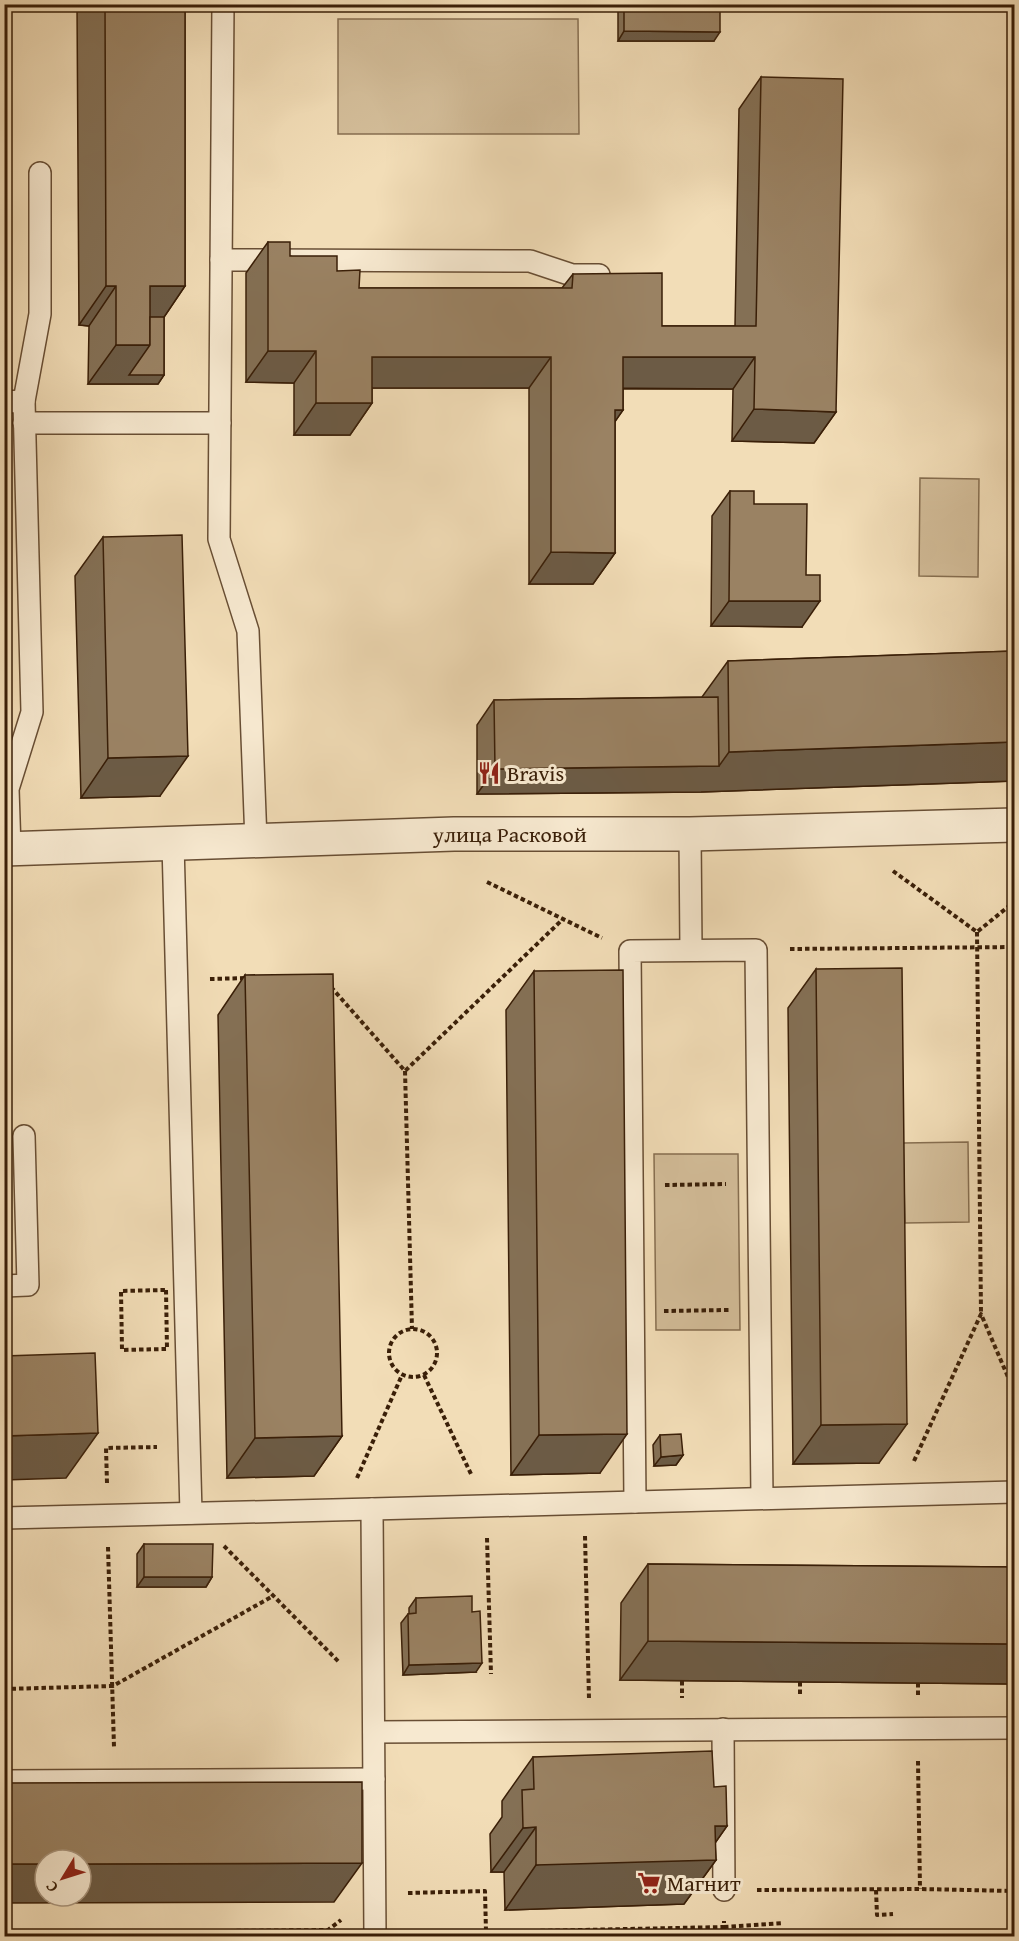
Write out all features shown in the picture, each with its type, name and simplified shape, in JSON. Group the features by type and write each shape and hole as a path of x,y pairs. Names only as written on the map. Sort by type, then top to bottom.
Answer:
{"street":[{"name":"улица Расковой","path":"7,849 454,834 690,834 1014,825"}],"lane":[{"path":"223,4 219,538 248,631 256,841"},
{"path":"7,849 8,789 32,712 24,423 14,402 40,314 40,173"},
{"path":"221,260 530,261 572,274 618,275"},
{"path":"24,423 220,423"},
{"path":"690,834 691,950"},
{"path":"173,844 191,1513"},
{"path":"635,1502 630,951 756,950 762,1498"},
{"path":"4,1286 28,1285 24,1136"},
{"path":"4,1518 1014,1492"},
{"path":"372,1509 375,1936"},
{"path":"374,1732 1014,1728"},
{"path":"723,1730 724,1890"},
{"path":"4,1781 374,1779"}],"path":[{"path":"893,871 977,932"},
{"path":"487,882 630,951"},
{"path":"977,932 1014,902"},
{"path":"405,1071 563,919"},
{"path":"977,932 981,1314 1014,1391"},
{"path":"756,950 1014,947"},
{"path":"176,980 255,978"},
{"path":"329,985 405,1071 412,1329"},
{"path":"632,1185 758,1184"},
{"path":"166,1290 167,1349 122,1350 121,1291 166,1290"},
{"path":"633,1311 760,1310"},
{"path":"898,1495 981,1314"},
{"path":"412,1329 423,1331 429,1335 437,1348 435,1364 424,1375 417,1377 402,1375 391,1364 388,1349 395,1336 401,1331 412,1329"},
{"path":"344,1509 402,1375"},
{"path":"424,1375 486,1505 491,1674"},
{"path":"115,1780 106,1449 189,1446"},
{"path":"584,1503 590,1731"},
{"path":"191,1513 374,1696"},
{"path":"4,1689 113,1686 273,1596"},
{"path":"918,1683 920,1889"},
{"path":"724,1927 724,1890 1014,1891"},
{"path":"876,1890 877,1915 893,1914"},
{"path":"4,1933 328,1929 375,1893 485,1891 486,1932 724,1927 783,1923"}],"shaded area":[{"path":"338,19 578,19 579,134 338,134"},
{"path":"920,478 979,479 978,577 919,576"},
{"path":"968,1142 969,1222 905,1223 903,1143"},
{"path":"654,1154 738,1154 740,1330 656,1330"}],"building":[{"path":"105,4 185,4 185,286 150,286 150,345 116,345 116,286 106,286"},
{"path":"624,4 720,4 720,32 624,31"},
{"path":"761,77 843,79 836,412 754,409 755,357 623,357 623,410 615,410 615,553 551,552 551,357 372,357 372,403 316,403 316,351 268,351 268,242 290,242 290,256 337,256 337,271 360,270 359,288 572,288 573,274 662,273 662,326 756,326"},
{"path":"150,317 164,317 164,375 129,375 150,345"},
{"path":"730,491 754,491 754,504 807,504 806,575 820,575 820,601 729,601"},
{"path":"182,535 188,756 108,758 103,537"},
{"path":"1014,651 1014,742 729,752 728,661"},
{"path":"718,697 719,766 495,769 494,700"},
{"path":"902,968 907,1424 821,1425 816,969"},
{"path":"623,970 627,1434 539,1435 534,971"},
{"path":"333,974 342,1436 255,1438 245,975"},
{"path":"95,1353 98,1433 4,1436 4,1356"},
{"path":"681,1434 683,1455 661,1457 660,1435"},
{"path":"144,1544 213,1544 212,1577 144,1577"},
{"path":"648,1564 1014,1567 1014,1644 648,1641"},
{"path":"472,1596 472,1612 480,1611 482,1663 409,1665 408,1614 416,1613 416,1598"},
{"path":"712,1751 714,1787 726,1786 727,1826 715,1826 716,1860 536,1865 536,1827 523,1828 522,1790 534,1789 533,1757"},
{"path":"362,1782 362,1863 93,1864 93,1848 33,1848 33,1864 4,1864 4,1783"}],"place":[{"name":"Bravis","path":"489,773"},
{"name":"Магнит","path":"649,1883"}]}
